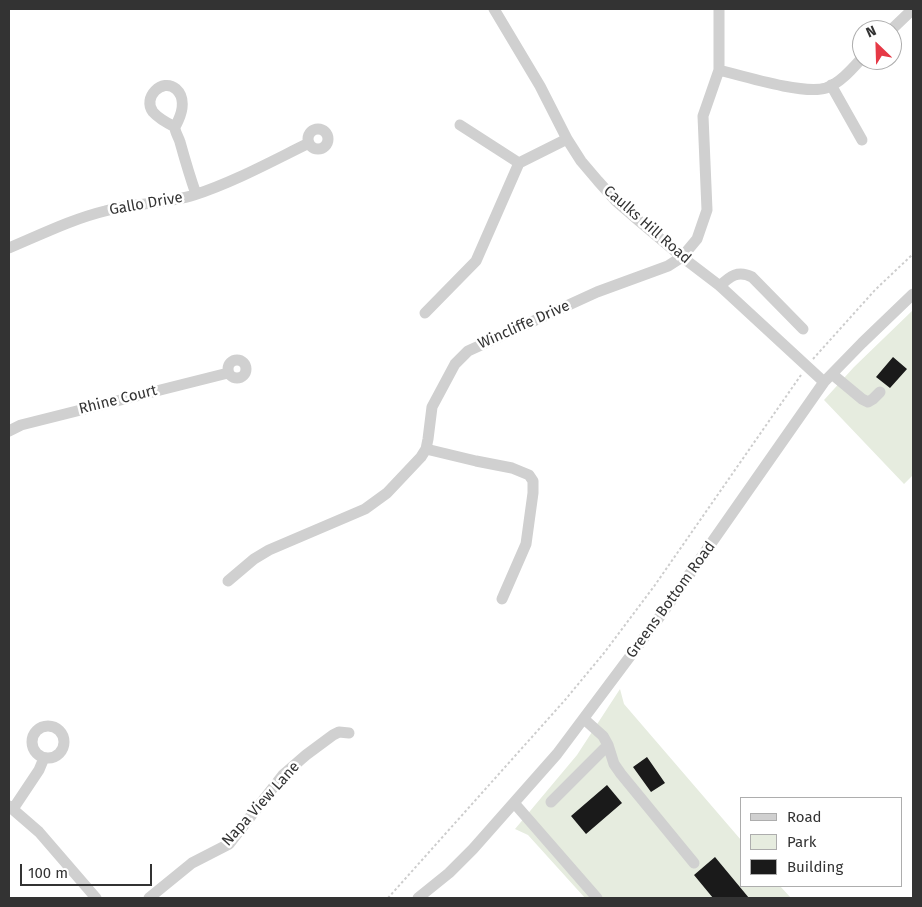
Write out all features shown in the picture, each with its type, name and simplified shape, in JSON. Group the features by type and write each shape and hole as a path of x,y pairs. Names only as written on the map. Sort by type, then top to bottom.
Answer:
{"street":[{"name":"Caulks Hill Road","path":"494,9 540,86 567,138 586,167 616,200 682,257 720,286 807,366 868,402 880,392"},
{"path":"682,257 697,239 707,210 703,116 719,70 718,9"},
{"path":"901,20 913,9"},
{"path":"719,70 798,88 818,89 831,85 852,68"},
{"path":"831,85 862,140"},
{"path":"460,125 519,163"},
{"path":"175,127 196,194"},
{"path":"425,313 476,261 519,163 567,138"},
{"name":"Gallo Drive","path":"9,248 105,210 171,201 196,194 228,182 309,143"},
{"name":"Wincliffe Drive","path":"228,581 254,559 269,550 365,509 387,493 422,456 426,448 432,407 455,364 468,351 597,292 668,266 682,257"},
{"path":"720,286 737,273 752,277 803,329"},
{"name":"Greens Bottom Road","path":"418,898 449,873 515,804 584,719 661,615 828,378 913,294"},
{"name":"Rhine Court","path":"9,431 21,426 228,373"},
{"path":"426,448 512,468 529,475 533,481 534,493 526,544 502,599"},
{"path":"584,719 603,736 614,764 621,774 694,862"},
{"name":"Napa View Lane","path":"150,898 192,862 229,844 283,775 306,755 333,735 339,732 349,733"},
{"path":"551,802 608,745"},
{"path":"44,758 39,770 11,808 39,832 96,898"},
{"path":"515,804 597,898"}],"path":[{"path":"388,898 565,700 604,653 654,585 807,366 868,297 913,254"}],"green space":[{"path":"913,310 913,475 904,484 824,400 854,367"},
{"path":"620,689 624,704 740,839 740,887 781,887 791,898 585,898 528,835 515,829 577,755"}],"building":[{"path":"893,357 907,369 890,388 876,377"},
{"path":"647,757 665,783 651,792 633,767"},
{"path":"607,785 622,803 586,834 571,816"},
{"path":"715,857 749,898 713,898 694,875"}]}
